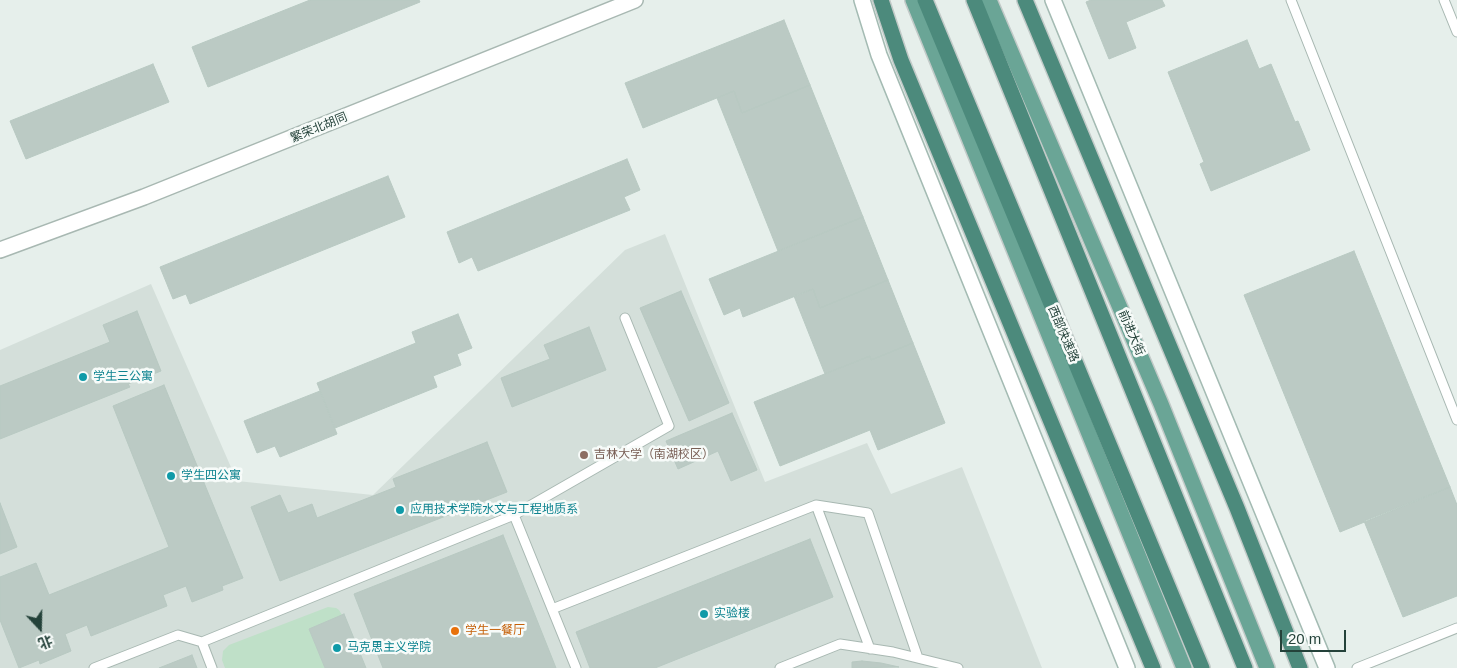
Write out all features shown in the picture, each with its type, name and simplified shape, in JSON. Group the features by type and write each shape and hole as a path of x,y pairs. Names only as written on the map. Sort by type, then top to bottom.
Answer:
{"highway":[{"path":"881,0 901,60 1153,668"},
{"name":"西部快速路","path":"925,0 1202,668"},
{"path":"974,0 1245,668"},
{"path":"1025,0 1233,499 1300,668"}],"main road":[{"name":"繁荣北胡同","path":"0,250 144,197 635,0"},
{"path":"862,0 879,55 1127,668"},
{"path":"913,0 1184,668"},
{"name":"前进大街","path":"989,0 1161,404 1267,668"},
{"path":"1053,0 1327,668"}],"lane":[{"path":"1291,0 1457,420"},
{"path":"1444,0 1457,32"},
{"path":"94,668 178,635 202,642 514,515 668,426 625,318"},
{"path":"552,608 816,505 868,513 918,658"},
{"path":"816,505 870,648"},
{"path":"514,515 576,668"},
{"path":"1358,668 1457,628"},
{"path":"202,642 212,668"},
{"path":"780,668 840,644 870,648 958,668"}],"shaded area":[{"name":"吉林大学（南湖校区）","path":"665,234 765,482 867,443 891,494 962,467 1042,668 0,668 0,350 151,284 237,481 373,495 625,250"}],"green space":[{"path":"328,607 336,608 342,615 309,629 325,668 225,668 222,660 223,651 229,645"}],"building":[{"path":"310,0 419,0 420,2 208,87 192,47"},
{"path":"1091,0 1162,0 1165,6 1126,22 1136,48 1109,59 1086,2"},
{"path":"784,20 810,85 742,113 734,91 643,128 625,83"},
{"path":"1247,40 1259,69 1271,64 1295,122 1298,121 1310,150 1211,191 1200,164 1204,162 1168,72"},
{"path":"153,64 169,102 26,159 10,121"},
{"path":"810,85 863,217 778,251 717,98 734,91 742,113"},
{"path":"627,159 640,190 624,197 630,210 478,271 472,257 459,263 447,232"},
{"path":"388,176 405,217 190,304 186,294 173,299 160,267"},
{"path":"863,217 888,280 820,308 813,289 743,317 740,308 724,315 709,279"},
{"path":"1354,251 1450,487 1340,532 1244,295"},
{"path":"888,280 913,343 871,360 870,356 825,374 794,296 813,289 820,308"},
{"path":"681,291 729,403 689,421 640,308"},
{"name":"学生三公寓","path":"137,311 161,371 128,384 130,387 0,439 0,386 110,342 103,325"},
{"path":"458,314 472,348 457,354 461,365 433,376 437,387 335,428 317,383 416,343 412,332"},
{"path":"589,327 606,370 512,407 501,378 550,359 544,345"},
{"path":"913,343 945,423 878,450 870,430 780,466 754,402 870,356 871,360"},
{"name":"学生四公寓","path":"164,385 243,578 222,586 223,590 192,602 186,586 163,595 167,606 91,636 87,625 65,634 71,651 40,664 39,660 19,668 0,620 0,577 36,563 49,595 169,547 113,406"},
{"path":"320,391 337,434 280,457 275,446 257,453 244,421"},
{"path":"732,413 757,470 731,481 718,451 678,469 666,441"},
{"name":"应用技术学院水文与工程地质系","path":"487,442 507,492 280,581 251,507 280,495 288,513 312,504 317,518 396,487 393,479"},
{"path":"1450,487 1457,505 1457,596 1403,617 1364,521"},
{"path":"0,503 17,547 0,554"},
{"name":"学生一餐厅","path":"503,535 556,668 383,668 354,594"},
{"name":"实验楼","path":"810,539 833,597 655,668 590,668 576,632"},
{"name":"马克思主义学院","path":"344,614 366,668 325,668 309,629"},
{"path":"192,655 197,668 159,668"},
{"path":"862,661 899,667 852,668 852,662"}],"place":[{"name":"学生三公寓","path":"83,377"},
{"name":"吉林大学（南湖校区）","path":"584,455"},
{"name":"学生四公寓","path":"171,476"},
{"name":"应用技术学院水文与工程地质系","path":"400,510"},
{"name":"实验楼","path":"704,614"},
{"name":"学生一餐厅","path":"455,631"},
{"name":"马克思主义学院","path":"337,648"}]}
